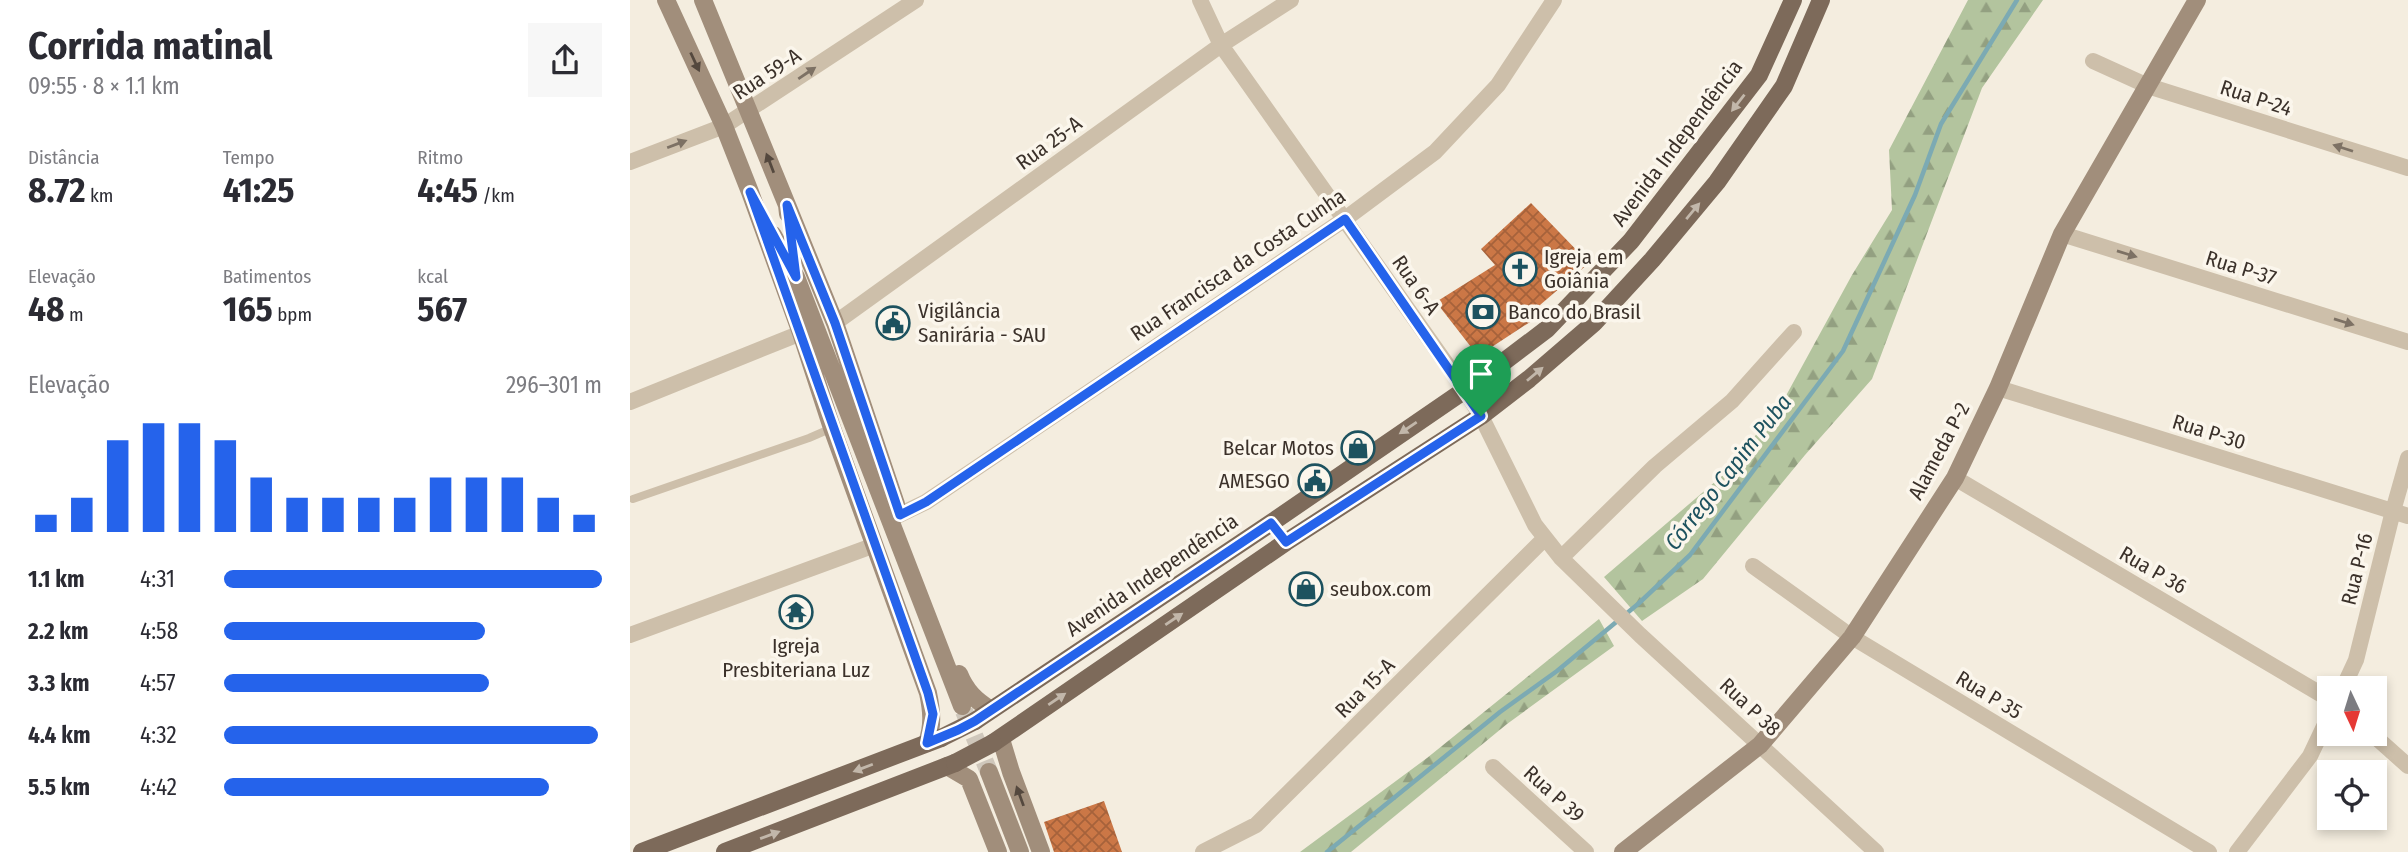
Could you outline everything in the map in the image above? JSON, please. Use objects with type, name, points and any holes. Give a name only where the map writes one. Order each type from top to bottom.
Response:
[{"type":"main road","name":"Avenida Independência","points":[[645,852],[934,741],[975,721],[1465,390],[1547,329],[1632,241],[1759,75],[1793,0]]},
{"type":"main road","points":[[725,852],[951,764],[997,741],[1286,542],[1481,416],[1529,379],[1594,323],[1717,182],[1784,86],[1821,0]]},
{"type":"main road","points":[[1759,75],[1784,86]]},
{"type":"main road","points":[[1271,523],[1286,542]]},
{"type":"street","points":[[666,0],[724,126],[801,333],[832,428],[928,693],[933,714],[934,741]]},
{"type":"street","points":[[702,0],[750,111],[835,323],[900,515],[960,676],[976,701],[991,710]]},
{"type":"street","name":"Rua 59-A","points":[[630,162],[724,126],[916,0]]},
{"type":"street","name":"Rua 6-A","points":[[1200,0],[1221,45],[1465,390],[1481,416],[1535,525],[1561,558],[1597,592]]},
{"type":"street","name":"Rua 25-A","points":[[835,323],[1221,45],[1291,0]]},
{"type":"street","name":"Rua Francisca da Costa Cunha","points":[[900,515],[937,494],[1345,219],[1434,152],[1498,85],[1554,0]]},
{"type":"street","name":"Alameda P-2","points":[[1623,852],[1760,745],[1852,637],[1955,478],[1998,388],[2062,234],[2197,0]]},
{"type":"street","name":"Rua P-24","points":[[2093,61],[2148,86],[2408,168]]},
{"type":"street","points":[[750,192],[796,277],[962,706]]},
{"type":"street","points":[[787,205],[796,277]]},
{"type":"street","name":"Rua P-37","points":[[2062,234],[2408,342]]},
{"type":"street","points":[[1561,558],[1655,466],[1732,401],[1794,332]]},
{"type":"street","points":[[630,402],[801,333]]},
{"type":"street","name":"Rua P-30","points":[[1998,388],[2400,513]]},
{"type":"street","name":"Rua P-16","points":[[2349,676],[2356,660],[2400,513],[2408,458]]},
{"type":"street","name":"Rua P 36","points":[[1955,478],[2317,692]]},
{"type":"street","name":"Rua 15-A","points":[[1203,852],[1256,825],[1545,538]]},
{"type":"street","points":[[630,635],[874,545]]},
{"type":"street","name":"Rua P 35","points":[[1753,566],[1852,637],[2209,852]]},
{"type":"street","name":"Rua P 38","points":[[1597,592],[1640,635],[1876,852]]},
{"type":"street","points":[[997,741],[1041,852]]},
{"type":"street","points":[[2236,852],[2310,756],[2317,741]]},
{"type":"street","points":[[2386,746],[2408,766]]},
{"type":"street","points":[[951,764],[969,779],[998,852]]},
{"type":"street","name":"Rua P 39","points":[[1493,767],[1587,852]]},
{"type":"street","points":[[989,772],[1020,852]]},
{"type":"lane","points":[[633,499],[832,428]]},
{"type":"green space","points":[[1968,0],[2043,0],[1982,88],[1872,379],[1805,455],[1703,579],[1642,621],[1604,577],[1723,475],[1782,403],[1852,275],[1892,210],[1889,150]]},
{"type":"green space","points":[[1599,619],[1614,646],[1507,724],[1351,852],[1300,852],[1427,758]]},
{"type":"building","points":[[1531,203],[1589,263],[1526,317],[1530,322],[1478,356],[1436,302],[1495,265],[1481,249]]},
{"type":"building","points":[[1104,801],[1122,852],[1054,852],[1044,822]]},
{"type":"waterway","name":"Córrego Capim Puba","points":[[1327,852],[1500,712],[1557,671],[1638,604],[1690,555],[1843,351],[1915,195],[1941,124],[2017,0]]},
{"type":"tunnel","points":[[964,711],[989,772]]},
{"type":"place","name":"Igreja em Goiânia","points":[[1520,269]]},
{"type":"place","name":"Banco do Brasil","points":[[1483,312]]},
{"type":"place","name":"Vigilância Sanirária - SAU","points":[[893,323]]},
{"type":"place","name":"Belcar Motos","points":[[1358,448]]},
{"type":"place","name":"AMESGO","points":[[1315,481]]},
{"type":"place","name":"seubox.com","points":[[1306,589]]},
{"type":"place","name":"Igreja Presbiteriana Luz","points":[[796,612]]},
{"type":"route","points":[[750,192],[796,277],[787,205],[835,323],[900,515],[926,502],[1345,219],[1481,416],[1286,542],[1271,523],[975,721],[927,743],[933,714],[928,693],[750,192]]}]
